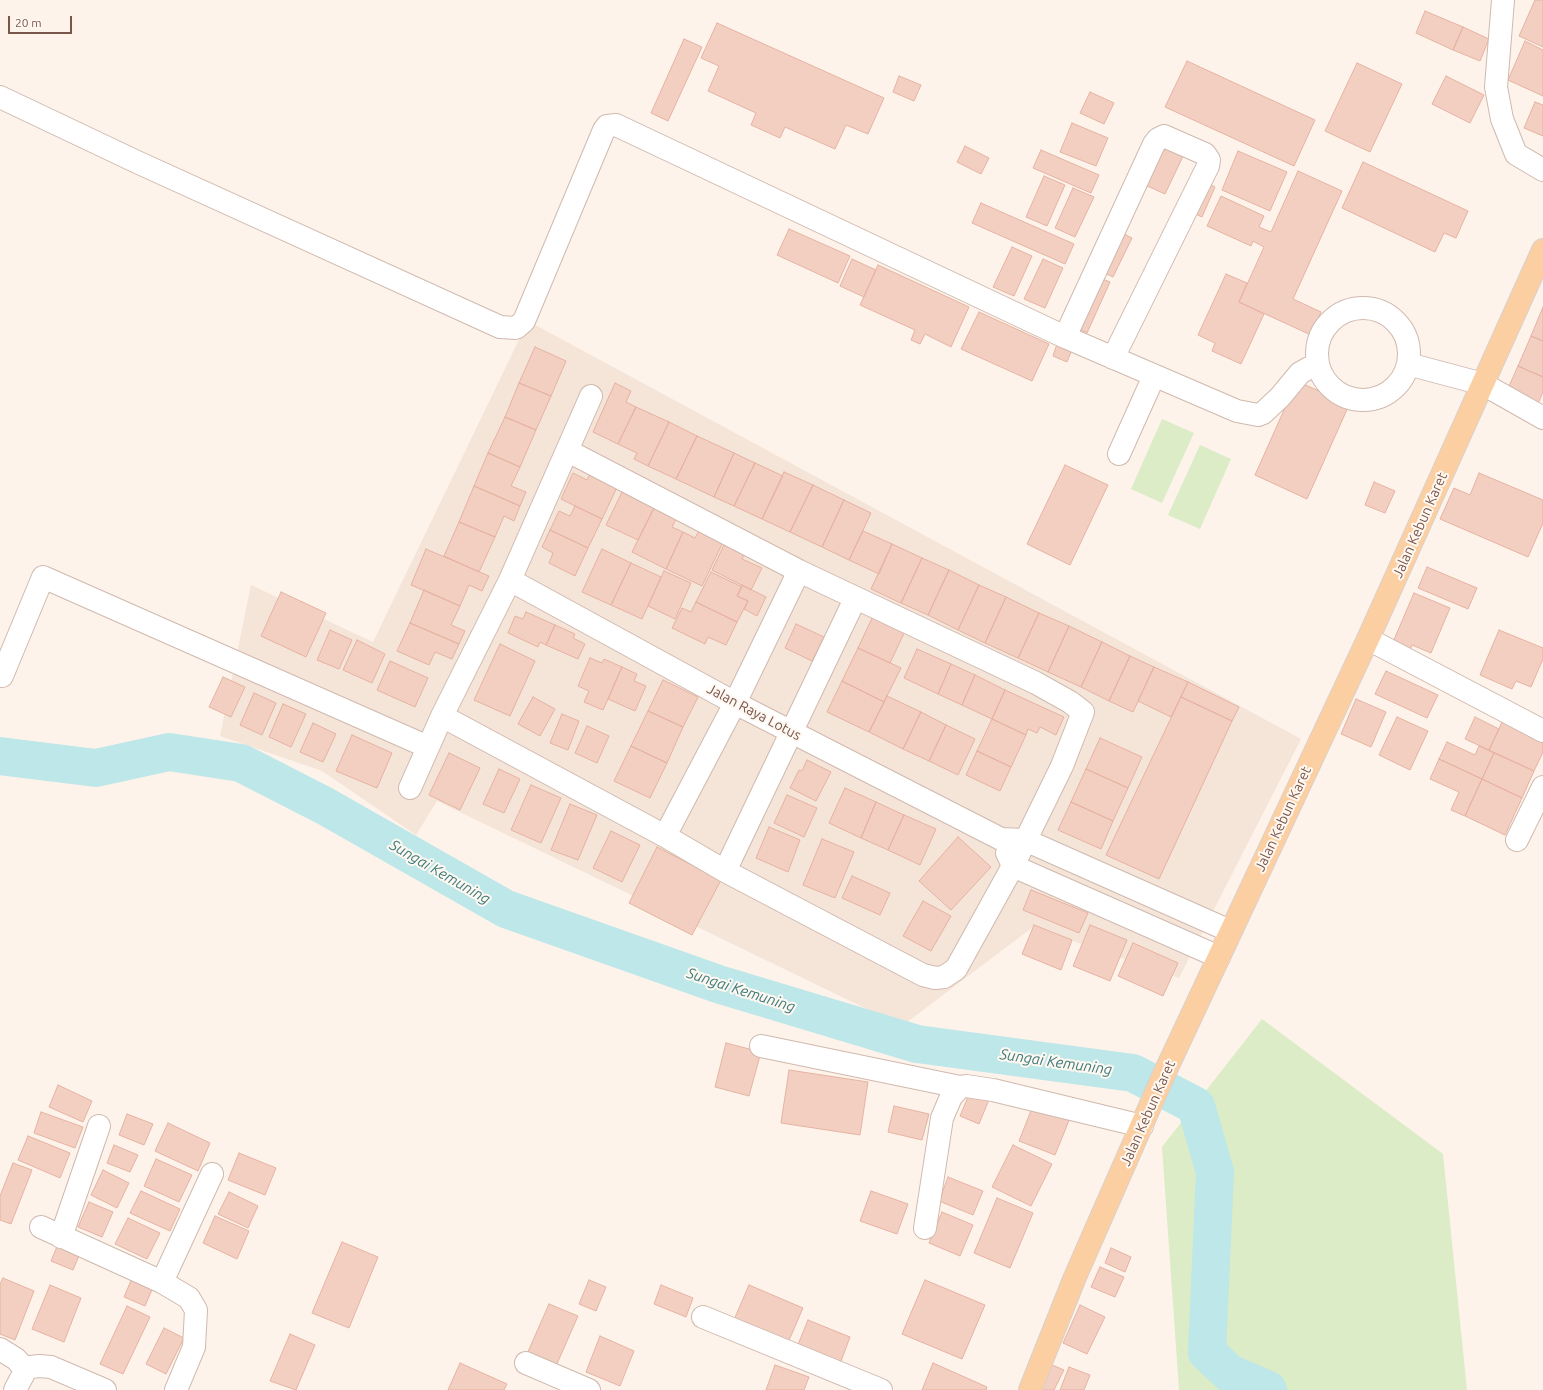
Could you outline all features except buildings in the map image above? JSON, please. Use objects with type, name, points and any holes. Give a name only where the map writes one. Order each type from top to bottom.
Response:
[{"type":"main road","name":"Jalan Kebun Karet","points":[[1030,1390],[1075,1277],[1165,1072],[1368,639],[1543,250]]},
{"type":"street","points":[[1502,0],[1496,87],[1502,119],[1516,154],[1543,170]]},
{"type":"street","points":[[0,97],[136,162],[500,327],[516,328],[524,321],[604,130],[611,125],[620,126],[1066,337],[1237,411],[1258,415],[1270,408],[1304,370],[1318,368]]},
{"type":"street","points":[[1066,337],[1154,144],[1158,139],[1164,136],[1206,154],[1209,160],[1208,166],[1113,358]]},
{"type":"street","points":[[1372,308],[1394,319],[1407,339],[1408,364],[1397,385],[1377,398],[1353,399],[1337,391],[1332,388],[1318,368],[1317,344],[1328,323],[1348,310],[1372,308]]},
{"type":"street","points":[[1408,364],[1483,384],[1543,418]]},
{"type":"street","points":[[1119,454],[1154,376]]},
{"type":"street","points":[[410,788],[442,716],[510,580],[568,451],[590,396]]},
{"type":"street","points":[[442,716],[665,836],[725,871],[923,975],[935,978],[944,977],[956,969],[1013,866],[1062,766],[1083,712],[1070,702],[1036,683],[799,571],[568,451]]},
{"type":"street","points":[[665,836],[735,703],[799,571]]},
{"type":"street","points":[[2,676],[43,577],[428,747]]},
{"type":"street","name":"Jalan Raya Lotus","points":[[510,580],[735,703],[1001,839]]},
{"type":"street","points":[[725,871],[855,598]]},
{"type":"street","points":[[1368,639],[1543,731]]},
{"type":"street","points":[[1517,840],[1543,787]]},
{"type":"street","points":[[1219,957],[1013,866],[1001,839],[1025,840],[1230,932]]},
{"type":"street","points":[[761,1046],[960,1088]]},
{"type":"street","points":[[925,1228],[942,1118],[951,1097],[960,1088],[966,1086],[993,1090],[1146,1117]]},
{"type":"street","points":[[61,1237],[99,1126]]},
{"type":"street","points":[[162,1282],[212,1174]]},
{"type":"street","points":[[41,1227],[162,1282],[189,1298],[196,1310],[194,1347],[176,1390]]},
{"type":"street","points":[[703,1317],[881,1390]]},
{"type":"street","points":[[0,1349],[16,1359],[24,1368],[23,1375],[15,1390]]},
{"type":"street","points":[[526,1363],[589,1390]]},
{"type":"street","points":[[24,1368],[39,1366],[52,1367],[105,1390]]},
{"type":"shaded area","points":[[528,321],[1301,739],[1179,978],[1033,927],[902,1026],[437,801],[416,835],[322,771],[220,736],[251,585],[373,642]]},
{"type":"green space","points":[[1162,419],[1194,433],[1162,503],[1131,489]]},
{"type":"green space","points":[[1200,445],[1231,459],[1200,529],[1168,515]]},
{"type":"green space","points":[[1262,1019],[1443,1154],[1467,1390],[1179,1390],[1162,1147]]},
{"type":"waterway","name":"Sungai Kemuning","points":[[0,756],[96,768],[169,752],[241,763],[325,806],[506,909],[718,984],[917,1044],[1133,1073],[1196,1106],[1215,1172],[1207,1352],[1229,1373],[1268,1390]]}]
